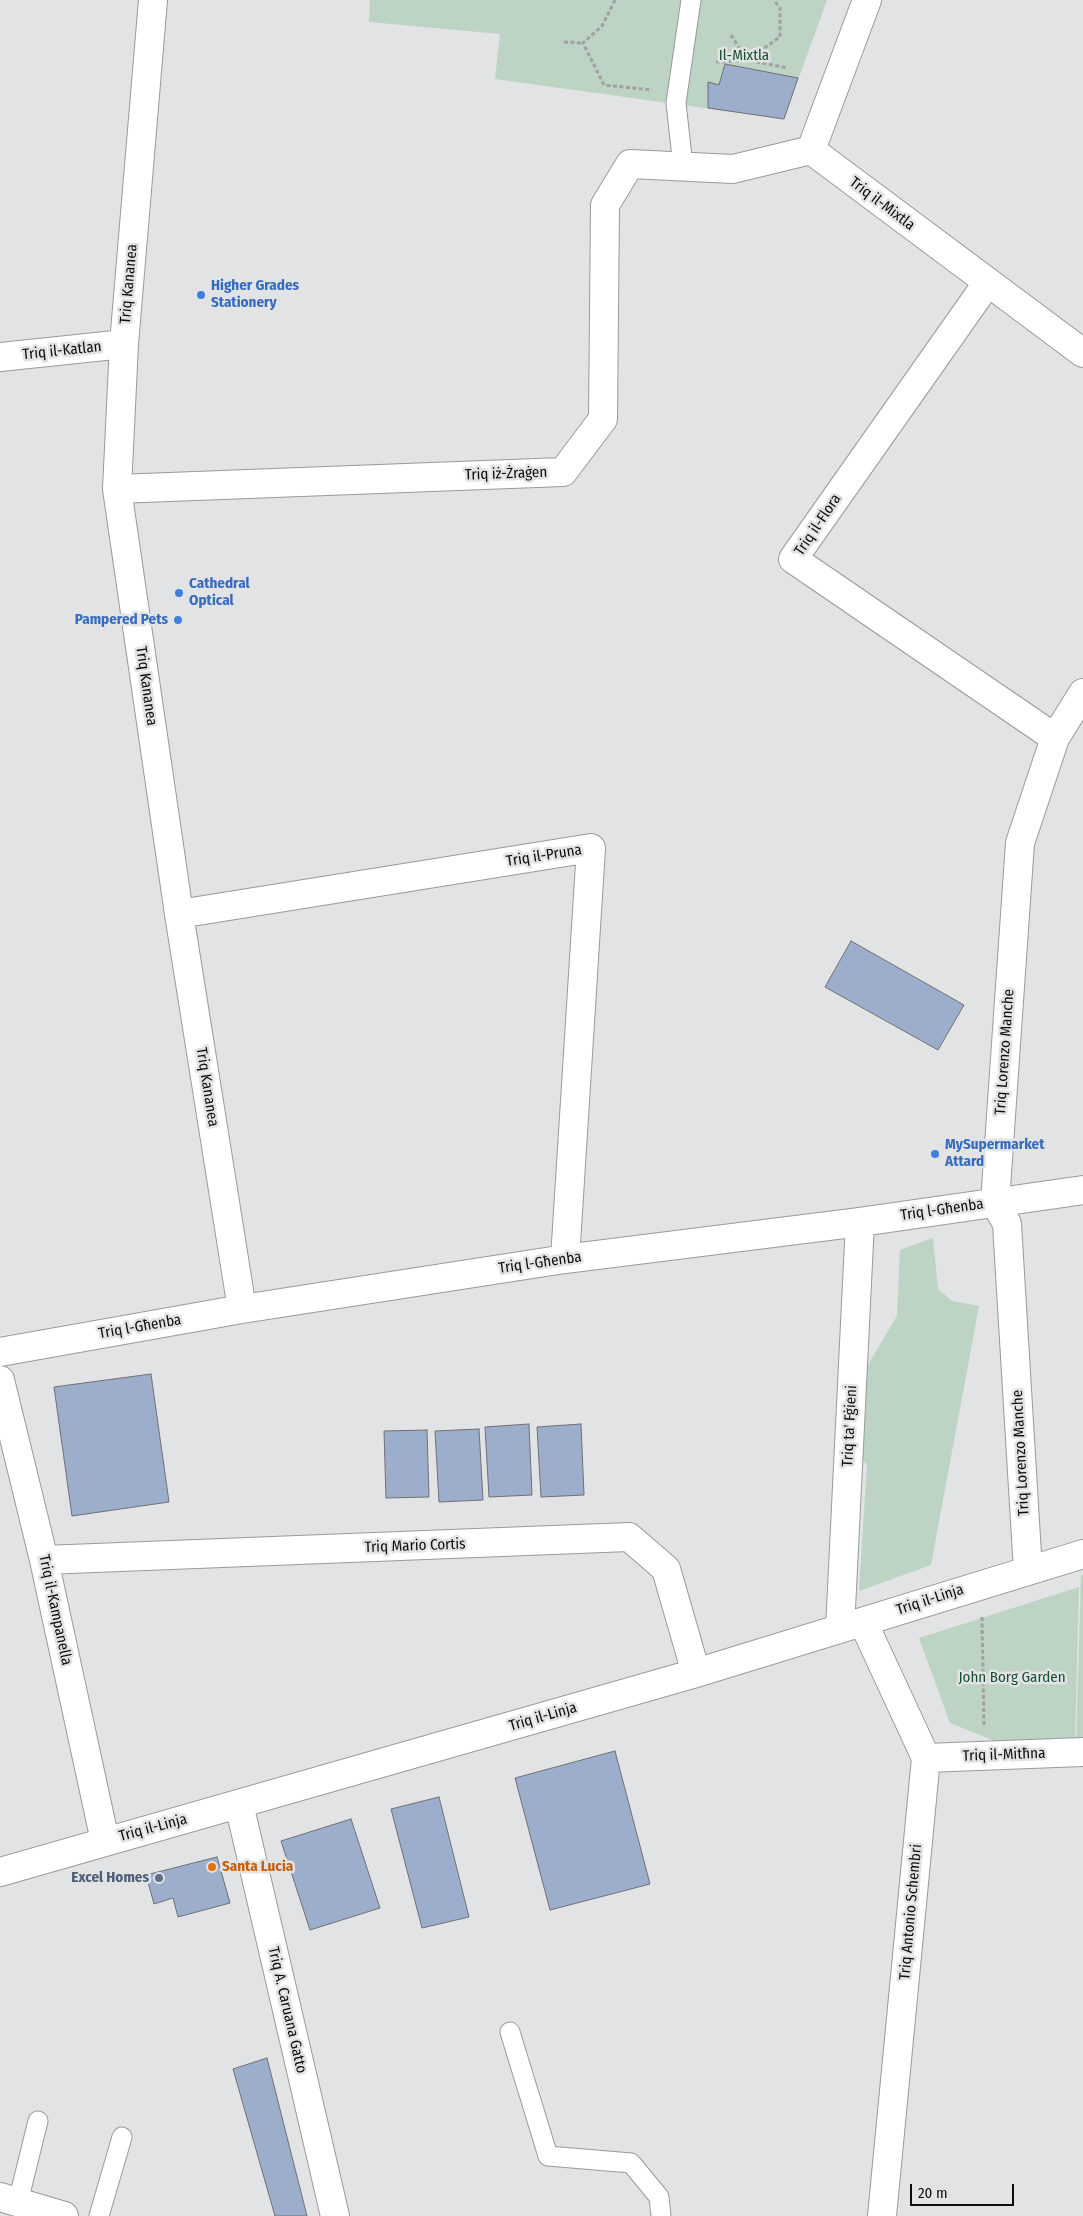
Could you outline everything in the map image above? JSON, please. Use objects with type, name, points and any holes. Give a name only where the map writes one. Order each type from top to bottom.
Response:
[{"type":"street","name":"Triq Kananea","points":[[154,0],[124,344],[117,489],[179,914],[242,1309]]},
{"type":"street","points":[[811,150],[867,0]]},
{"type":"street","name":"Triq iż-Żraġen","points":[[117,489],[563,472],[602,419],[605,205],[630,164],[733,169],[811,150]]},
{"type":"street","name":"Triq il-Mixtla","points":[[811,150],[1083,353]]},
{"type":"street","name":"Triq il-Flora","points":[[988,282],[793,559],[1055,738]]},
{"type":"street","name":"Triq il-Katlan","points":[[0,357],[124,344]]},
{"type":"street","name":"Triq Lorenzo Manche","points":[[1028,1571],[1007,1224],[995,1202],[1020,843],[1055,738],[1083,693]]},
{"type":"street","name":"Triq il-Pruna","points":[[179,914],[592,848],[565,1259]]},
{"type":"street","name":"Triq l-Għenba","points":[[0,1352],[242,1309],[565,1259],[860,1222],[1083,1190]]},
{"type":"street","name":"Triq ta' Fġieni","points":[[852,1625],[860,1222]]},
{"type":"street","name":"Triq il-Kampanella","points":[[0,1380],[44,1560],[105,1841]]},
{"type":"street","name":"Triq Mario Cortis","points":[[44,1560],[629,1537],[666,1569],[696,1673]]},
{"type":"street","name":"Triq il-Linja","points":[[0,1872],[696,1673],[1083,1554]]},
{"type":"street","points":[[852,1625],[926,1758]]},
{"type":"street","name":"Triq il-Mitħna","points":[[926,1758],[1083,1752]]},
{"type":"street","name":"Triq Antonio Schembri","points":[[882,2216],[926,1758]]},
{"type":"street","name":"Triq A. Caruana Gatto","points":[[239,1804],[334,2216]]},
{"type":"street","points":[[9,2199],[64,2216]]},
{"type":"lane","points":[[683,166],[676,103],[691,0]]},
{"type":"lane","points":[[510,2032],[548,2156],[631,2164],[659,2197],[661,2216]]},
{"type":"lane","points":[[9,2199],[38,2121]]},
{"type":"lane","points":[[100,2216],[122,2137]]},
{"type":"path","points":[[564,42],[583,43],[602,26],[615,0]]},
{"type":"path","points":[[747,60],[780,36],[780,8],[774,0]]},
{"type":"path","points":[[731,35],[747,60]]},
{"type":"path","points":[[583,43],[604,84],[660,91]]},
{"type":"path","points":[[716,62],[747,60],[788,68]]},
{"type":"path","points":[[981,1584],[985,1755]]},
{"type":"green space","name":"Il-Mixtla","points":[[370,0],[827,0],[784,119],[495,79],[500,34],[369,22]]},
{"type":"green space","points":[[933,1238],[938,1289],[952,1301],[979,1306],[931,1565],[859,1591],[867,1464],[846,1451],[856,1385],[897,1316],[900,1250]]},
{"type":"green space","points":[[1081,1575],[1083,1575],[1083,1745],[1076,1745]]},
{"type":"green space","name":"John Borg Garden","points":[[1079,1587],[1075,1741],[1000,1743],[950,1723],[919,1638]]},
{"type":"building","points":[[725,64],[798,78],[784,119],[708,108],[708,82],[719,85]]},
{"type":"building","points":[[851,941],[964,1005],[938,1050],[825,987]]},
{"type":"building","points":[[151,1374],[169,1502],[72,1516],[54,1387]]},
{"type":"building","points":[[529,1424],[532,1495],[489,1497],[485,1427]]},
{"type":"building","points":[[581,1424],[584,1495],[541,1497],[537,1427]]},
{"type":"building","points":[[479,1429],[483,1500],[439,1502],[435,1431]]},
{"type":"building","points":[[427,1430],[429,1497],[386,1498],[384,1431]]},
{"type":"building","points":[[615,1751],[650,1884],[550,1910],[515,1778]]},
{"type":"building","points":[[439,1797],[469,1917],[422,1928],[391,1809]]},
{"type":"building","points":[[351,1819],[380,1908],[310,1930],[281,1841]]},
{"type":"building","points":[[217,1857],[230,1903],[178,1917],[173,1898],[154,1904],[146,1875]]},
{"type":"building","points":[[267,2058],[307,2216],[275,2216],[233,2069]]},
{"type":"place","name":"Higher Grades Stationery","points":[[201,295]]},
{"type":"place","name":"Cathedral Optical","points":[[179,593]]},
{"type":"place","name":"Pampered Pets","points":[[178,620]]},
{"type":"place","name":"MySupermarket Attard","points":[[935,1154]]},
{"type":"place","name":"Santa Lucia","points":[[212,1867]]},
{"type":"place","name":"Excel Homes","points":[[159,1878]]}]
